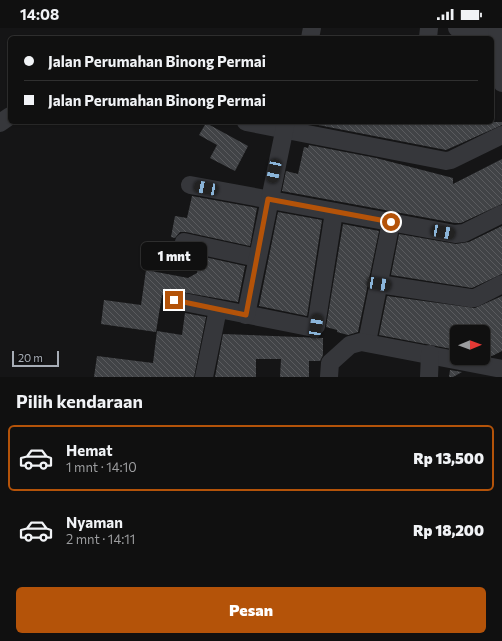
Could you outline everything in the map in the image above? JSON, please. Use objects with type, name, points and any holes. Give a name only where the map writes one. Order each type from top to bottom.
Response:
[{"type":"street","points":[[457,28],[497,31],[496,65],[502,83]]},
{"type":"street","points":[[265,124],[284,126],[446,161],[502,135]]},
{"type":"street","points":[[246,315],[268,199],[284,126]]},
{"type":"street","points":[[190,185],[460,234],[501,217]]},
{"type":"street","points":[[174,300],[311,328],[316,326],[334,212]]},
{"type":"street","points":[[367,342],[391,222]]},
{"type":"street","points":[[184,242],[257,258]]},
{"type":"street","points":[[379,284],[470,298],[475,298],[502,284]]},
{"type":"street","points":[[204,377],[218,309]]},
{"type":"street","points":[[329,377],[330,363],[350,345],[367,342],[450,358]]},
{"type":"street","points":[[429,377],[430,354]]},
{"type":"street","points":[[490,361],[502,354]]},
{"type":"street","points":[[483,365],[502,369]]},
{"type":"building","points":[[494,122],[502,122],[502,125],[446,150],[313,124],[494,124]]},
{"type":"building","points":[[205,124],[208,124],[248,146],[235,171],[210,158],[217,145],[199,135]]},
{"type":"building","points":[[309,145],[376,158],[453,178],[453,184],[502,159],[502,204],[461,223],[455,223],[282,191],[286,171],[298,174],[304,147],[308,148]]},
{"type":"building","points":[[192,196],[257,208],[250,246],[186,232],[180,232],[175,238],[171,237],[175,216],[187,218]]},
{"type":"building","points":[[278,212],[322,220],[307,316],[259,306]]},
{"type":"building","points":[[343,224],[379,231],[358,332],[348,335],[326,327]]},
{"type":"building","points":[[502,226],[502,274],[472,288],[391,275],[399,234],[456,244],[469,242]]},
{"type":"building","points":[[200,256],[245,266],[238,302],[171,290],[165,296],[162,295],[156,332],[101,324],[104,300],[141,305],[146,270],[188,278],[197,273]]},
{"type":"building","points":[[387,296],[475,308],[502,296],[502,351],[492,356],[490,356],[490,325],[450,325],[450,349],[379,335]]},
{"type":"building","points":[[185,313],[206,317],[194,377],[94,377],[97,356],[153,363],[157,331],[182,335]]},
{"type":"building","points":[[223,334],[323,338],[323,355],[320,361],[309,361],[309,377],[280,377],[281,359],[256,359],[256,377],[215,377]]},
{"type":"building","points":[[450,370],[462,372],[453,377],[449,377]]},
{"type":"route","points":[[174,300],[246,315],[268,199],[391,222]]}]
